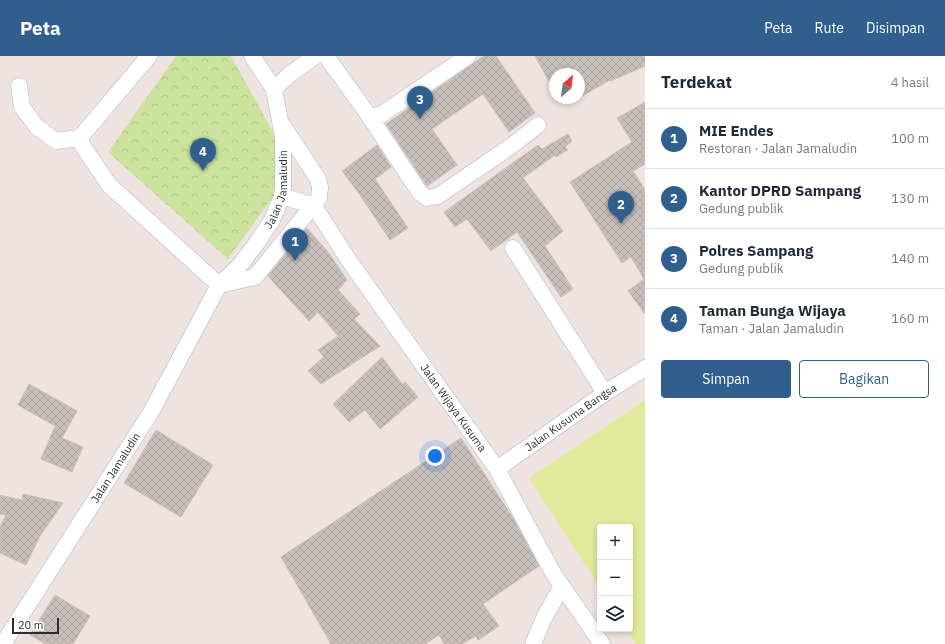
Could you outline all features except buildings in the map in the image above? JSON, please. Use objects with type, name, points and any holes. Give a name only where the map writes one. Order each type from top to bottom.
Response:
[{"type":"street","points":[[19,86],[22,107],[37,126],[56,141],[80,138],[149,56]]},
{"type":"street","points":[[252,56],[274,89],[289,75],[315,56]]},
{"type":"street","points":[[326,56],[370,117],[420,193],[427,198],[438,196],[514,144],[538,125]]},
{"type":"street","points":[[370,117],[382,114],[468,56]]},
{"type":"street","name":"Jalan Jamaludin","points":[[3,644],[151,412],[219,286],[240,265],[272,220],[282,196],[283,187],[283,137],[274,89]]},
{"type":"street","name":"Jalan Jamaludin","points":[[219,286],[255,278],[319,198],[320,187],[318,179],[281,123]]},
{"type":"street","points":[[80,138],[80,142],[109,185],[219,286]]},
{"type":"street","points":[[282,196],[314,206]]},
{"type":"street","name":"Jalan Wijaya Kusuma","points":[[314,206],[350,262],[497,469],[553,573],[602,644]]},
{"type":"street","points":[[513,248],[605,393]]},
{"type":"street","name":"Jalan Kusuma Bangsa","points":[[497,469],[605,393],[645,368]]},
{"type":"street","points":[[533,644],[544,618],[562,586]]},
{"type":"green space","points":[[176,56],[231,56],[278,141],[278,190],[228,259],[108,152]]},
{"type":"green space","points":[[645,400],[645,644],[636,644],[628,632],[633,632],[633,524],[597,524],[597,583],[529,478]]},
{"type":"place","name":"Polres Sampang","points":[[420,119]]},
{"type":"place","name":"Taman Bunga Wijaya","points":[[203,171]]},
{"type":"place","name":"Kantor DPRD Sampang","points":[[621,224]]},
{"type":"place","name":"MIE Endes","points":[[295,261]]}]
